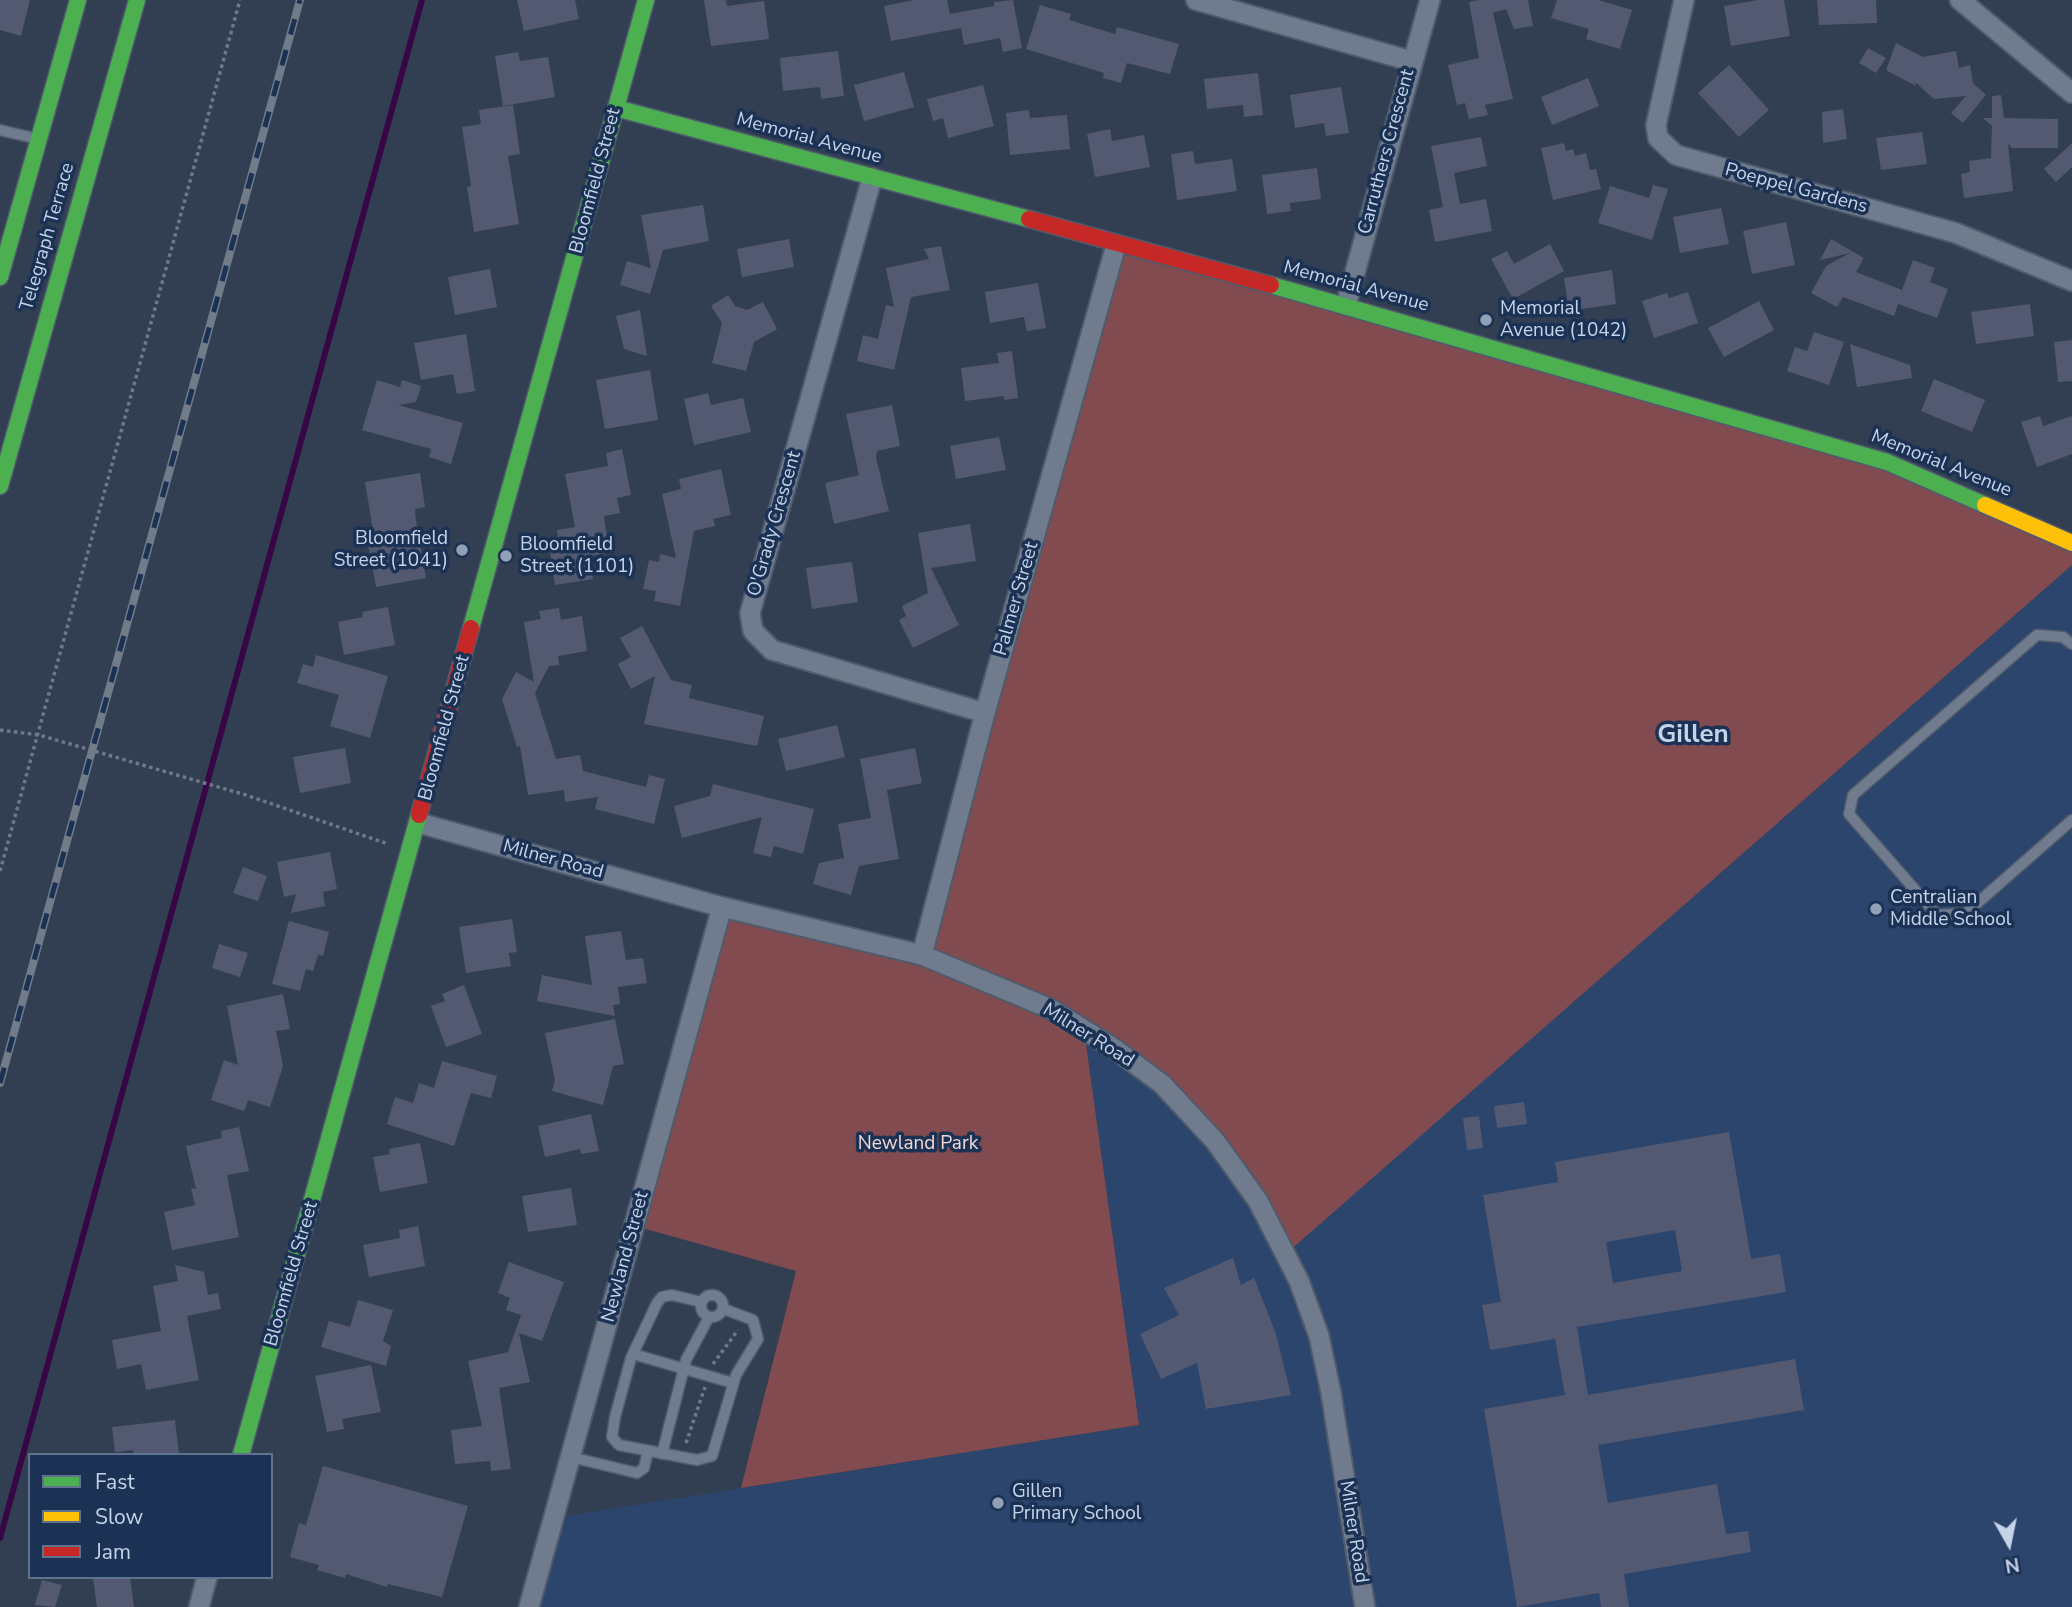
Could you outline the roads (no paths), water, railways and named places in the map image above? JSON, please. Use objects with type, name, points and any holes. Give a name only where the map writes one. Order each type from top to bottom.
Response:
[{"type":"main road","name":"Telegraph Terrace","points":[[0,277],[5,238],[29,172],[78,0]]},
{"type":"main road","name":"Telegraph Terrace","points":[[0,486],[78,186],[137,0]]},
{"type":"main road","name":"Bloomfield Street","points":[[242,1453],[646,0]]},
{"type":"main road","name":"Memorial Avenue","points":[[616,108],[1346,305],[1887,461],[2072,543]]},
{"type":"main road","points":[[29,172],[51,178]]},
{"type":"street","points":[[1196,0],[1411,61]]},
{"type":"street","name":"Carruthers Crescent","points":[[1346,305],[1411,61],[1430,0]]},
{"type":"street","name":"Poeppel Gardens","points":[[1684,0],[1656,125],[1658,138],[1676,155],[1956,233],[2072,281]]},
{"type":"street","points":[[1960,0],[2072,93]]},
{"type":"street","name":"O'Grady Crescent","points":[[872,178],[751,612],[753,631],[772,650],[985,713]]},
{"type":"street","name":"Palmer Street","points":[[922,955],[985,713],[1116,244]]},
{"type":"street","name":"Milner Road","points":[[419,823],[722,907],[922,955],[1051,1009],[1115,1049],[1162,1084],[1215,1141],[1258,1200],[1287,1253],[1320,1336],[1365,1607]]},
{"type":"street","name":"Newland Street","points":[[529,1607],[722,907]]},
{"type":"street","points":[[199,1607],[206,1579]]},
{"type":"lane","points":[[0,130],[38,139]]},
{"type":"lane","points":[[2072,644],[2063,637],[2036,635],[1853,795],[1849,814],[1937,915],[1966,913],[2072,820]]},
{"type":"lane","points":[[701,1302],[672,1295],[662,1297],[633,1354],[612,1437],[619,1446],[701,1461],[712,1456],[733,1383],[739,1368],[757,1344],[759,1334],[753,1320],[724,1309]]},
{"type":"lane","points":[[701,1302],[707,1296],[716,1295],[722,1300],[724,1309]]},
{"type":"lane","points":[[701,1302],[703,1313],[709,1317],[716,1317],[724,1309]]},
{"type":"lane","points":[[662,1454],[684,1369],[709,1317]]},
{"type":"lane","points":[[633,1354],[733,1383]]},
{"type":"lane","points":[[571,1457],[637,1473],[644,1468],[648,1451]]},
{"type":"waterway","points":[[0,1538],[422,0]]},
{"type":"railway","points":[[0,1083],[300,0]]},
{"type":"place","name":"Memorial Avenue (1042)","points":[[1486,320]]},
{"type":"place","name":"Bloomfield Street (1041)","points":[[462,550]]},
{"type":"place","name":"Bloomfield Street (1101)","points":[[506,556]]},
{"type":"place","name":"Centralian Middle School","points":[[1876,909]]},
{"type":"place","name":"Gillen Primary School","points":[[998,1503]]},
{"type":"district","name":"Gillen","points":[[1693,736]]},
{"type":"park label","name":"Newland Park","points":[[918,1144]]}]
